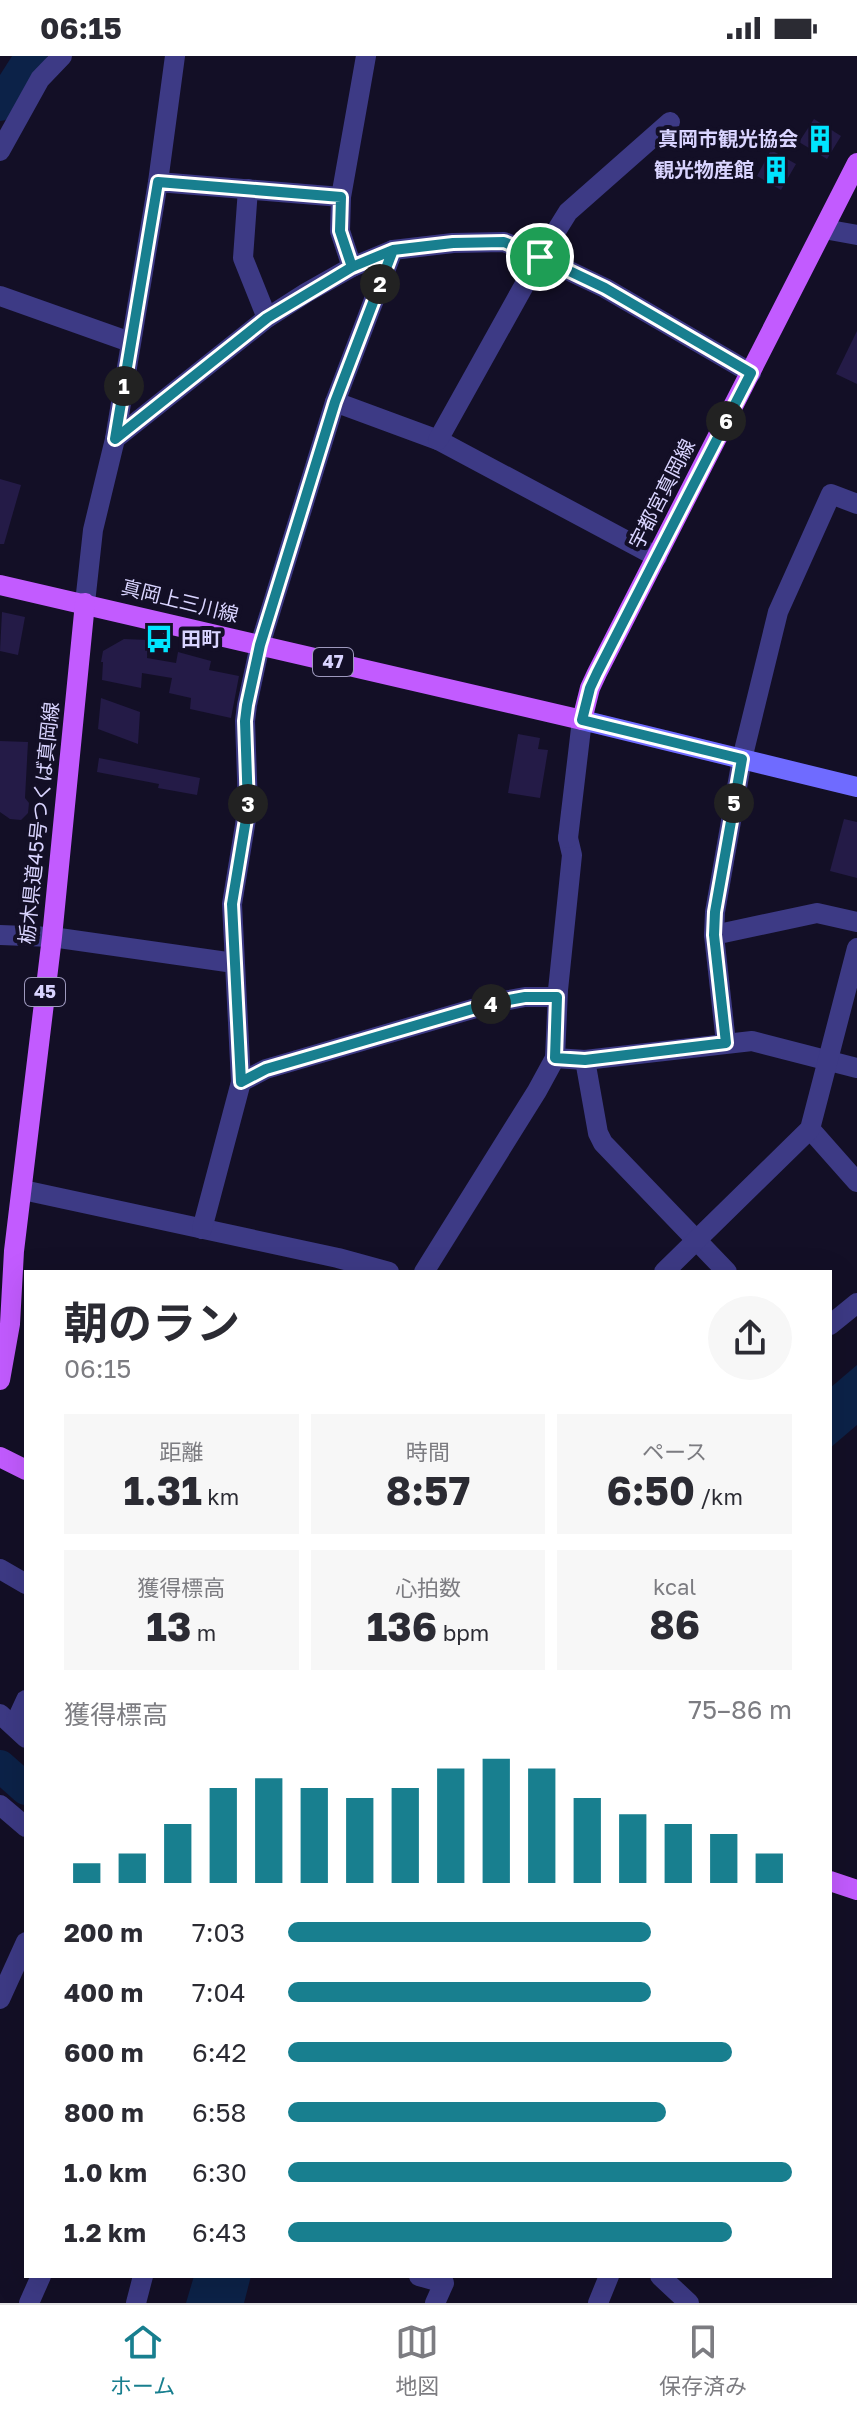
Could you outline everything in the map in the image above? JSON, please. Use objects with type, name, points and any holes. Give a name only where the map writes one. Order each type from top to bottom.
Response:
[{"type":"main road","name":"宇都宮真岡線","points":[[582,720],[597,673],[857,163]]},
{"type":"main road","name":"真岡上三川線","points":[[0,585],[582,720]]},
{"type":"main road","name":"栃木県道45号つくば真岡線","points":[[0,1380],[10,1324],[14,1251],[52,937],[85,603]]},
{"type":"main road","points":[[582,720],[857,787]]},
{"type":"main road","points":[[0,1457],[24,1469]]},
{"type":"main road","points":[[832,1882],[857,1890]]},
{"type":"street","points":[[0,151],[40,79],[62,56]]},
{"type":"street","points":[[85,603],[93,530],[115,439],[158,182],[175,56]]},
{"type":"street","points":[[352,267],[340,231],[341,197],[366,56]]},
{"type":"street","points":[[438,440],[568,212],[670,122]]},
{"type":"street","points":[[158,182],[341,197]]},
{"type":"street","points":[[248,189],[243,258],[267,318]]},
{"type":"street","points":[[824,229],[857,235]]},
{"type":"street","points":[[115,439],[267,318],[352,267],[393,250],[453,243],[504,242],[540,257],[605,288],[751,373]]},
{"type":"street","points":[[202,1229],[241,1082],[232,904],[248,807],[245,721],[260,645],[335,402],[393,250]]},
{"type":"street","points":[[0,296],[130,342]]},
{"type":"street","points":[[335,402],[438,440],[657,557]]},
{"type":"street","points":[[726,1043],[714,935],[715,912],[742,759],[778,612],[831,494],[857,504]]},
{"type":"street","points":[[425,1270],[555,1058],[557,997],[572,855],[568,838],[582,720]]},
{"type":"street","points":[[714,935],[817,913],[857,922]]},
{"type":"street","points":[[0,935],[52,937],[234,963]]},
{"type":"street","points":[[666,1270],[810,1129],[857,948]]},
{"type":"street","points":[[241,1082],[266,1069],[493,1003],[525,997],[557,997]]},
{"type":"street","points":[[555,1058],[585,1060],[752,1041],[857,1068]]},
{"type":"street","points":[[585,1060],[598,1133],[603,1143],[725,1270]]},
{"type":"street","points":[[810,1129],[857,1182]]},
{"type":"street","points":[[23,1190],[382,1270]]},
{"type":"street","points":[[832,1323],[857,1303]]},
{"type":"street","points":[[0,1569],[24,1583]]},
{"type":"street","points":[[13,1726],[24,1704]]},
{"type":"street","points":[[0,1805],[24,1825]]},
{"type":"street","points":[[0,1999],[24,1946]]},
{"type":"street","points":[[29,2303],[40,2278]]},
{"type":"street","points":[[136,2303],[142,2278]]},
{"type":"street","points":[[598,2303],[608,2278]]},
{"type":"street","points":[[662,2278],[689,2303]]},
{"type":"street","points":[[435,2303],[446,2279]]},
{"type":"water","points":[[857,1365],[857,1425],[832,1446],[832,1386]]},
{"type":"water","points":[[193,2278],[250,2278],[244,2303],[186,2303]]},
{"type":"building","name":"真岡市観光協会","points":[[814,119],[841,136],[827,159],[799,142]]},
{"type":"building","name":"観光物産館","points":[[771,150],[796,164],[781,190],[757,176]]},
{"type":"building","points":[[857,331],[857,384],[836,374]]},
{"type":"building","points":[[0,479],[21,485],[4,544],[0,544]]},
{"type":"building","points":[[2,612],[25,617],[18,655],[0,651]]},
{"type":"building","points":[[124,639],[148,640],[147,658],[176,663],[178,652],[211,661],[209,670],[239,676],[231,718],[190,709],[191,698],[169,693],[172,678],[142,673],[141,688],[102,680],[103,651]]},
{"type":"building","points":[[101,698],[140,712],[138,744],[98,729]]},
{"type":"building","points":[[518,734],[540,738],[538,749],[548,750],[540,798],[508,793]]},
{"type":"building","points":[[0,741],[28,742],[25,798],[29,803],[28,813],[21,820],[10,819],[0,812]]},
{"type":"building","points":[[99,758],[200,778],[197,795],[97,772]]},
{"type":"building","points":[[844,819],[857,822],[857,878],[830,871]]},
{"type":"waterway","points":[[0,105],[31,56]]},
{"type":"waterway","points":[[0,1766],[24,1787]]},
{"type":"place","name":"真岡市観光協会","points":[[820,139]]},
{"type":"place","name":"観光物産館","points":[[776,170]]},
{"type":"place","name":"田町","points":[[159,639]]},
{"type":"route","points":[[540,257],[504,242],[453,243],[393,250],[352,267],[267,318],[115,439],[158,182],[341,197],[340,231],[352,267],[393,250],[335,402],[260,645],[247,705],[248,807],[232,904],[241,1082],[266,1069],[493,1003],[525,997],[557,997],[555,1058],[585,1060],[726,1043],[714,935],[715,912],[742,759],[582,720],[597,673],[751,373],[605,288],[540,257]]}]
